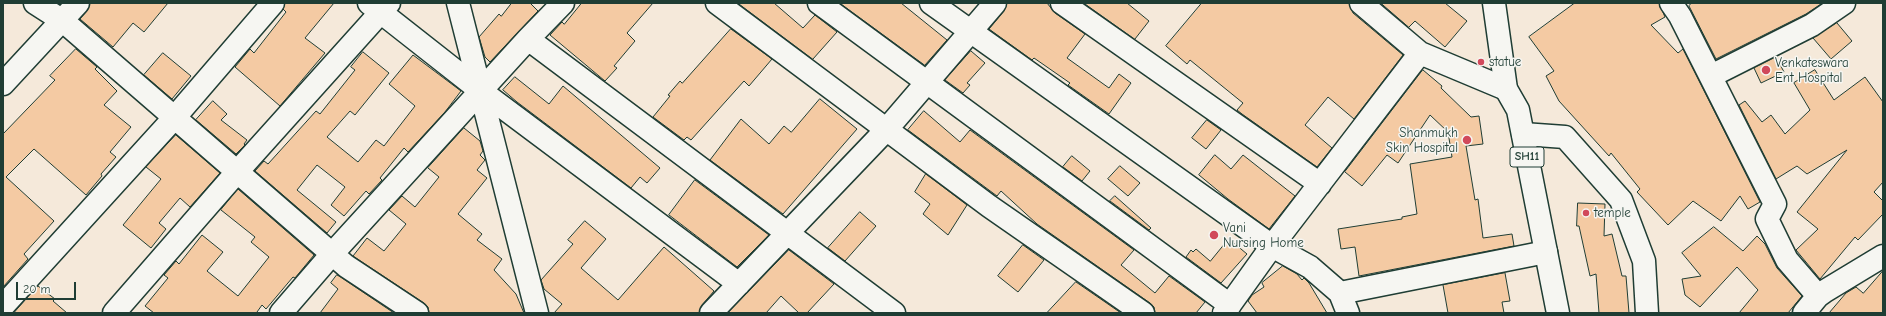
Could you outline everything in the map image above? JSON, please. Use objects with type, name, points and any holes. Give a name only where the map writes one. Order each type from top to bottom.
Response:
[{"type":"street","points":[[36,3],[63,21],[346,266],[417,313]]},
{"type":"street","points":[[3,84],[63,21],[78,3]]},
{"type":"street","points":[[3,306],[175,117],[273,3]]},
{"type":"street","points":[[458,3],[536,313]]},
{"type":"street","points":[[281,313],[332,254],[528,39],[563,3]]},
{"type":"street","points":[[717,3],[989,206],[1143,313]]},
{"type":"street","points":[[819,3],[928,82],[1227,309],[1272,246],[1420,53]]},
{"type":"street","points":[[931,3],[1272,246],[1310,268],[1340,293],[1348,313]]},
{"type":"street","points":[[711,313],[886,130],[995,3]]},
{"type":"street","points":[[1062,3],[1320,184]]},
{"type":"street","points":[[1361,3],[1420,53],[1506,88]]},
{"type":"street","name":"SH11","points":[[1494,3],[1506,88],[1518,110],[1558,313]]},
{"type":"street","points":[[1671,3],[1680,16],[1775,204],[1767,219],[1787,260],[1818,296]]},
{"type":"street","points":[[1711,76],[1812,25],[1844,3]]},
{"type":"street","points":[[114,313],[238,172],[380,6],[481,91],[739,284]]},
{"type":"street","points":[[528,39],[894,313]]},
{"type":"street","points":[[1523,134],[1564,137],[1621,200],[1644,261],[1647,313]]},
{"type":"street","points":[[1340,293],[1546,252]]},
{"type":"street","points":[[1804,313],[1818,296],[1883,256]]},
{"type":"building","points":[[90,3],[168,3],[144,32],[133,23],[113,47],[80,19],[87,11]]},
{"type":"building","points":[[285,3],[334,3],[305,38],[325,53],[280,106],[235,67],[250,49],[254,53],[286,12],[283,9]]},
{"type":"building","points":[[512,3],[530,3],[538,11],[490,62],[485,57],[479,37],[499,14],[501,16]]},
{"type":"building","points":[[582,3],[653,3],[627,33],[635,41],[614,66],[617,68],[605,81],[550,35],[562,22],[564,24]]},
{"type":"building","points":[[738,3],[774,3],[803,28],[815,15],[837,32],[813,59]]},
{"type":"building","points":[[840,3],[901,3],[947,40],[925,65]]},
{"type":"building","points":[[1007,3],[1047,3],[1055,13],[1085,34],[1067,58],[1109,88],[1119,74],[1131,83],[1109,114],[1068,85],[1070,83],[1034,58],[1032,60],[989,29],[1004,11]]},
{"type":"building","points":[[1084,3],[1127,3],[1149,21],[1135,39]]},
{"type":"building","points":[[1202,3],[1349,3],[1353,13],[1403,55],[1354,119],[1328,97],[1305,125],[1332,148],[1317,167],[1237,110],[1243,103],[1190,60],[1187,64],[1166,46]]},
{"type":"building","points":[[1381,3],[1445,3],[1467,21],[1445,47],[1415,21],[1409,27]]},
{"type":"building","points":[[1575,3],[1659,3],[1665,17],[1651,25],[1678,53],[1683,49],[1760,202],[1748,209],[1740,196],[1721,221],[1693,201],[1668,225],[1637,192],[1640,189],[1611,153],[1609,156],[1559,101],[1546,76],[1554,71],[1529,37]]},
{"type":"building","points":[[1692,3],[1821,4],[1806,14],[1716,59],[1689,6]]},
{"type":"building","points":[[1837,23],[1852,41],[1831,59],[1813,38]]},
{"type":"building","points":[[731,29],[772,59],[749,86],[744,81],[691,140],[687,137],[684,140],[653,117],[670,96],[668,95],[680,81],[682,83]]},
{"type":"building","points":[[76,49],[97,67],[95,69],[117,91],[104,105],[131,127],[110,152],[116,157],[101,174],[102,176],[86,195],[34,149],[6,177],[54,221],[24,254],[28,259],[3,287],[3,134],[55,80],[50,76]]},
{"type":"building","points":[[971,51],[985,63],[967,83],[970,85],[963,93],[945,80]]},
{"type":"building","points":[[363,52],[389,73],[355,115],[350,111],[327,137],[358,162],[376,140],[384,146],[415,106],[389,84],[413,55],[461,91],[445,112],[408,152],[404,148],[380,178],[382,180],[369,194],[366,191],[344,216],[331,205],[345,187],[317,165],[297,190],[336,222],[327,233],[255,171],[264,161],[268,164],[316,111],[320,114],[355,70],[351,67]]},
{"type":"building","points":[[163,53],[191,76],[172,99],[144,75]]},
{"type":"building","points":[[1776,57],[1784,72],[1761,83],[1754,68]]},
{"type":"building","points":[[1423,70],[1442,86],[1441,88],[1471,117],[1479,116],[1483,144],[1466,146],[1475,200],[1478,199],[1483,238],[1512,234],[1514,246],[1359,276],[1355,247],[1341,249],[1338,229],[1402,219],[1402,217],[1417,214],[1410,164],[1452,157],[1448,132],[1430,115],[1398,163],[1387,155],[1362,186],[1345,172]]},
{"type":"building","points":[[1815,70],[1834,100],[1865,77],[1883,102],[1883,182],[1874,192],[1883,201],[1883,214],[1858,240],[1855,237],[1820,279],[1796,250],[1818,229],[1797,212],[1847,150],[1807,174],[1797,166],[1776,179],[1739,105],[1745,101],[1762,122],[1771,115],[1785,134],[1810,110],[1794,83]]},
{"type":"building","points":[[515,77],[549,104],[563,86],[660,168],[647,183],[640,177],[631,188],[503,90]]},
{"type":"building","points":[[820,99],[857,129],[783,214],[710,160],[741,119],[769,144],[784,126],[791,132]]},
{"type":"building","points":[[213,101],[227,114],[221,120],[247,140],[244,144],[245,145],[236,154],[196,120]]},
{"type":"building","points":[[924,111],[960,142],[970,130],[1134,250],[1121,265],[1155,293],[1169,276],[1205,302],[1196,313],[1155,313],[1154,307],[1150,303],[1037,224],[1001,191],[997,196],[908,130]]},
{"type":"building","points":[[1207,120],[1221,130],[1206,149],[1192,138]]},
{"type":"building","points":[[464,128],[480,141],[483,151],[480,155],[485,160],[477,170],[487,178],[458,214],[482,234],[477,240],[502,259],[494,270],[516,294],[524,313],[429,313],[428,307],[424,303],[353,256],[367,238],[384,251],[406,224],[389,210],[402,196],[415,207],[439,177],[428,168]]},
{"type":"building","points":[[176,135],[220,173],[190,207],[180,198],[159,223],[166,229],[151,248],[123,225],[161,179],[146,167]]},
{"type":"building","points":[[1215,155],[1231,169],[1243,155],[1295,196],[1269,229],[1228,199],[1199,175]]},
{"type":"building","points":[[1072,156],[1090,171],[1082,181],[1063,167]]},
{"type":"building","points":[[1120,166],[1140,183],[1128,196],[1108,179]]},
{"type":"building","points":[[926,174],[967,205],[948,235],[923,214],[930,204],[915,192]]},
{"type":"building","points":[[695,180],[769,235],[737,267],[669,215]]},
{"type":"building","points":[[238,189],[314,255],[266,309],[262,305],[257,312],[258,313],[154,313],[145,306],[168,278],[164,275],[176,261],[179,264],[202,235],[223,252],[207,271],[238,296],[269,257],[251,242],[255,237],[221,210]]},
{"type":"building","points":[[1115,196],[1151,228],[1149,230],[1110,201]]},
{"type":"building","points":[[1578,203],[1605,204],[1604,236],[1612,234],[1622,276],[1626,276],[1629,313],[1599,313],[1596,274],[1590,276],[1579,226],[1577,226]]},
{"type":"building","points":[[860,212],[876,226],[845,261],[828,248]]},
{"type":"building","points":[[585,221],[606,239],[581,268],[618,300],[664,247],[714,291],[702,305],[699,313],[554,313],[562,304],[544,289],[541,280],[573,244],[568,240]]},
{"type":"building","points":[[1714,227],[1743,251],[1757,236],[1765,244],[1777,268],[1802,296],[1788,313],[1739,313],[1758,290],[1737,267],[1700,307],[1685,295],[1682,279],[1701,276],[1682,253]]},
{"type":"building","points":[[1229,239],[1247,254],[1221,283],[1186,257],[1191,250],[1193,252],[1196,249],[1210,261]]},
{"type":"building","points":[[1023,245],[1044,260],[1018,292],[998,276]]},
{"type":"building","points":[[789,250],[834,284],[807,313],[799,313],[781,296],[766,313],[728,313]]},
{"type":"building","points":[[1283,266],[1297,274],[1302,280],[1304,278],[1309,283],[1327,313],[1257,313],[1248,301],[1252,295],[1264,287],[1262,283]]},
{"type":"building","points":[[1883,271],[1883,313],[1829,313],[1846,293],[1856,287],[1863,293]]},
{"type":"building","points":[[1505,273],[1510,301],[1502,302],[1504,313],[1448,313],[1443,285]]},
{"type":"building","points":[[337,275],[394,313],[320,313],[338,289],[331,283]]},
{"type":"building","points":[[1076,282],[1121,313],[1047,313]]},
{"type":"building","points":[[38,286],[55,299],[53,301],[67,313],[14,313]]},
{"type":"place","name":"statue","points":[[1481,62]]},
{"type":"place","name":"Venkateswara Ent Hospital","points":[[1766,70]]},
{"type":"place","name":"Shanmukh Skin Hospital","points":[[1467,140]]},
{"type":"place","name":"temple","points":[[1586,213]]},
{"type":"place","name":"Vani Nursing Home","points":[[1214,235]]}]
